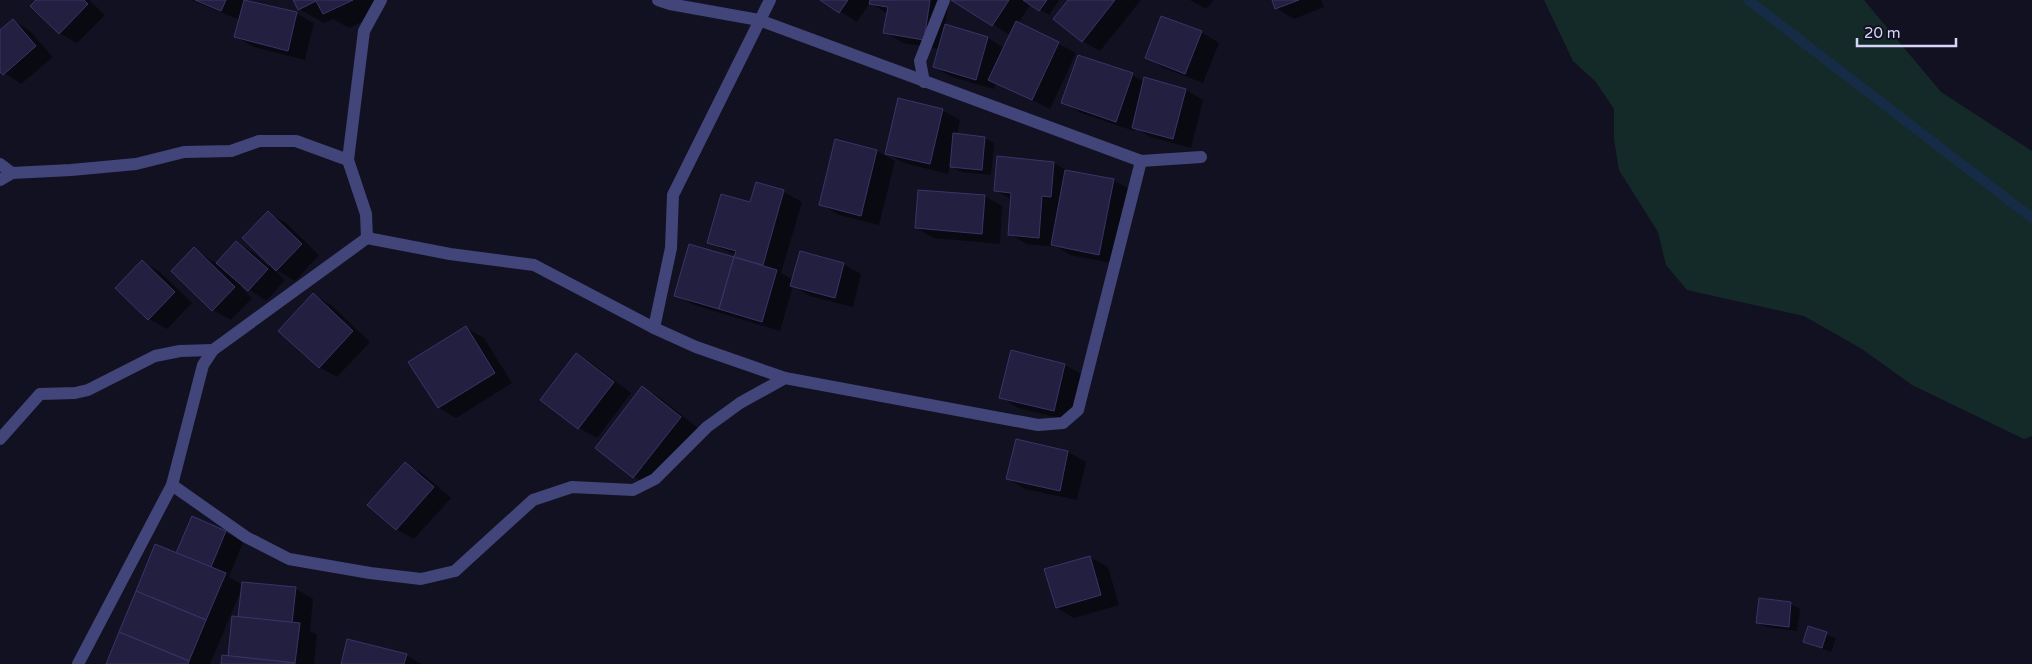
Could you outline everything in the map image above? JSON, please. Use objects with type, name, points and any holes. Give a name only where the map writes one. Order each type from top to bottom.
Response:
[{"type":"street","points":[[367,238],[366,214],[348,160],[364,31],[381,0]]},
{"type":"street","points":[[658,0],[670,4],[759,20],[1141,161],[1202,157]]},
{"type":"street","points":[[654,328],[671,248],[673,195],[770,0]]},
{"type":"street","points":[[924,82],[920,61],[944,0]]},
{"type":"street","points":[[0,180],[12,173],[136,164],[184,152],[231,151],[259,141],[296,141],[348,160]]},
{"type":"street","points":[[78,664],[172,485],[203,365],[213,350],[367,238],[450,254],[534,265],[654,328],[696,347],[785,378],[1038,425],[1063,423],[1070,419],[1078,410],[1141,161]]},
{"type":"street","points":[[0,164],[12,173]]},
{"type":"street","points":[[0,439],[40,394],[75,393],[88,390],[156,356],[180,351],[213,350]]},
{"type":"street","points":[[172,485],[246,537],[289,558],[370,573],[421,579],[455,572],[533,500],[572,487],[633,490],[655,479],[706,427],[740,403],[785,378]]},
{"type":"green space","points":[[1544,0],[1864,0],[1941,92],[2032,151],[2032,436],[2024,439],[1912,385],[1862,349],[1804,316],[1687,290],[1666,265],[1658,232],[1619,170],[1614,139],[1614,109],[1596,82],[1573,61]]},
{"type":"building","points":[[36,0],[84,0],[88,4],[59,34],[30,6]]},
{"type":"building","points":[[195,0],[226,0],[221,11]]},
{"type":"building","points":[[244,0],[297,12],[288,51],[234,37]]},
{"type":"building","points":[[293,0],[353,0],[323,14],[316,1],[298,10]]},
{"type":"building","points":[[820,0],[848,0],[839,13]]},
{"type":"building","points":[[870,0],[930,0],[924,40],[883,33],[888,7],[869,4]]},
{"type":"building","points":[[951,0],[1009,0],[992,26]]},
{"type":"building","points":[[1023,0],[1047,0],[1039,11]]},
{"type":"building","points":[[1068,0],[1115,0],[1082,42],[1053,19]]},
{"type":"building","points":[[1272,0],[1299,0],[1275,9]]},
{"type":"building","points":[[1161,16],[1202,31],[1185,74],[1145,58]]},
{"type":"building","points":[[13,19],[36,46],[3,75],[0,72],[0,30]]},
{"type":"building","points":[[1016,21],[1059,42],[1032,100],[988,80]]},
{"type":"building","points":[[945,24],[988,37],[976,80],[933,67]]},
{"type":"building","points":[[1078,55],[1133,73],[1116,122],[1061,103]]},
{"type":"building","points":[[1144,77],[1186,89],[1173,139],[1132,128]]},
{"type":"building","points":[[898,98],[943,109],[930,164],[885,154]]},
{"type":"building","points":[[953,133],[985,137],[982,170],[950,167]]},
{"type":"building","points":[[835,139],[877,150],[861,216],[819,205]]},
{"type":"building","points":[[997,156],[1054,162],[1051,197],[1042,196],[1039,238],[1008,235],[1011,193],[994,191]]},
{"type":"building","points":[[1065,170],[1114,179],[1099,255],[1051,245]]},
{"type":"building","points":[[756,182],[784,190],[763,265],[734,257],[736,251],[707,243],[721,194],[750,202]]},
{"type":"building","points":[[918,190],[985,195],[982,234],[915,228]]},
{"type":"building","points":[[268,211],[302,244],[276,271],[242,238]]},
{"type":"building","points":[[236,241],[268,269],[248,291],[216,263]]},
{"type":"building","points":[[689,244],[734,257],[719,309],[674,296]]},
{"type":"building","points":[[194,247],[235,287],[212,311],[171,271]]},
{"type":"building","points":[[800,251],[844,263],[835,298],[790,286]]},
{"type":"building","points":[[734,257],[777,270],[762,322],[719,309]]},
{"type":"building","points":[[142,260],[175,292],[148,320],[115,288]]},
{"type":"building","points":[[313,293],[353,331],[319,368],[278,331]]},
{"type":"building","points":[[466,326],[495,373],[438,408],[408,362]]},
{"type":"building","points":[[1011,350],[1065,364],[1054,411],[999,398]]},
{"type":"building","points":[[576,353],[614,382],[578,429],[540,400]]},
{"type":"building","points":[[642,386],[681,417],[633,478],[595,448]]},
{"type":"building","points":[[1016,439],[1068,451],[1060,491],[1006,479]]},
{"type":"building","points":[[405,462],[434,487],[396,530],[367,505]]},
{"type":"building","points":[[192,516],[226,531],[211,567],[176,553]]},
{"type":"building","points":[[155,544],[226,573],[206,620],[136,591]]},
{"type":"building","points":[[1090,556],[1101,595],[1056,608],[1044,569]]},
{"type":"building","points":[[242,582],[296,587],[292,623],[238,617]]},
{"type":"building","points":[[136,591],[206,620],[189,661],[119,632]]},
{"type":"building","points":[[1759,598],[1791,602],[1789,627],[1756,623]]},
{"type":"building","points":[[232,616],[300,623],[295,663],[228,656]]},
{"type":"building","points":[[1808,626],[1827,632],[1822,648],[1803,642]]},
{"type":"building","points":[[119,632],[189,661],[188,664],[106,664]]},
{"type":"building","points":[[347,639],[407,654],[404,664],[341,664]]},
{"type":"building","points":[[222,655],[295,663],[295,664],[221,664]]},
{"type":"waterway","points":[[1748,0],[2032,218]]}]
